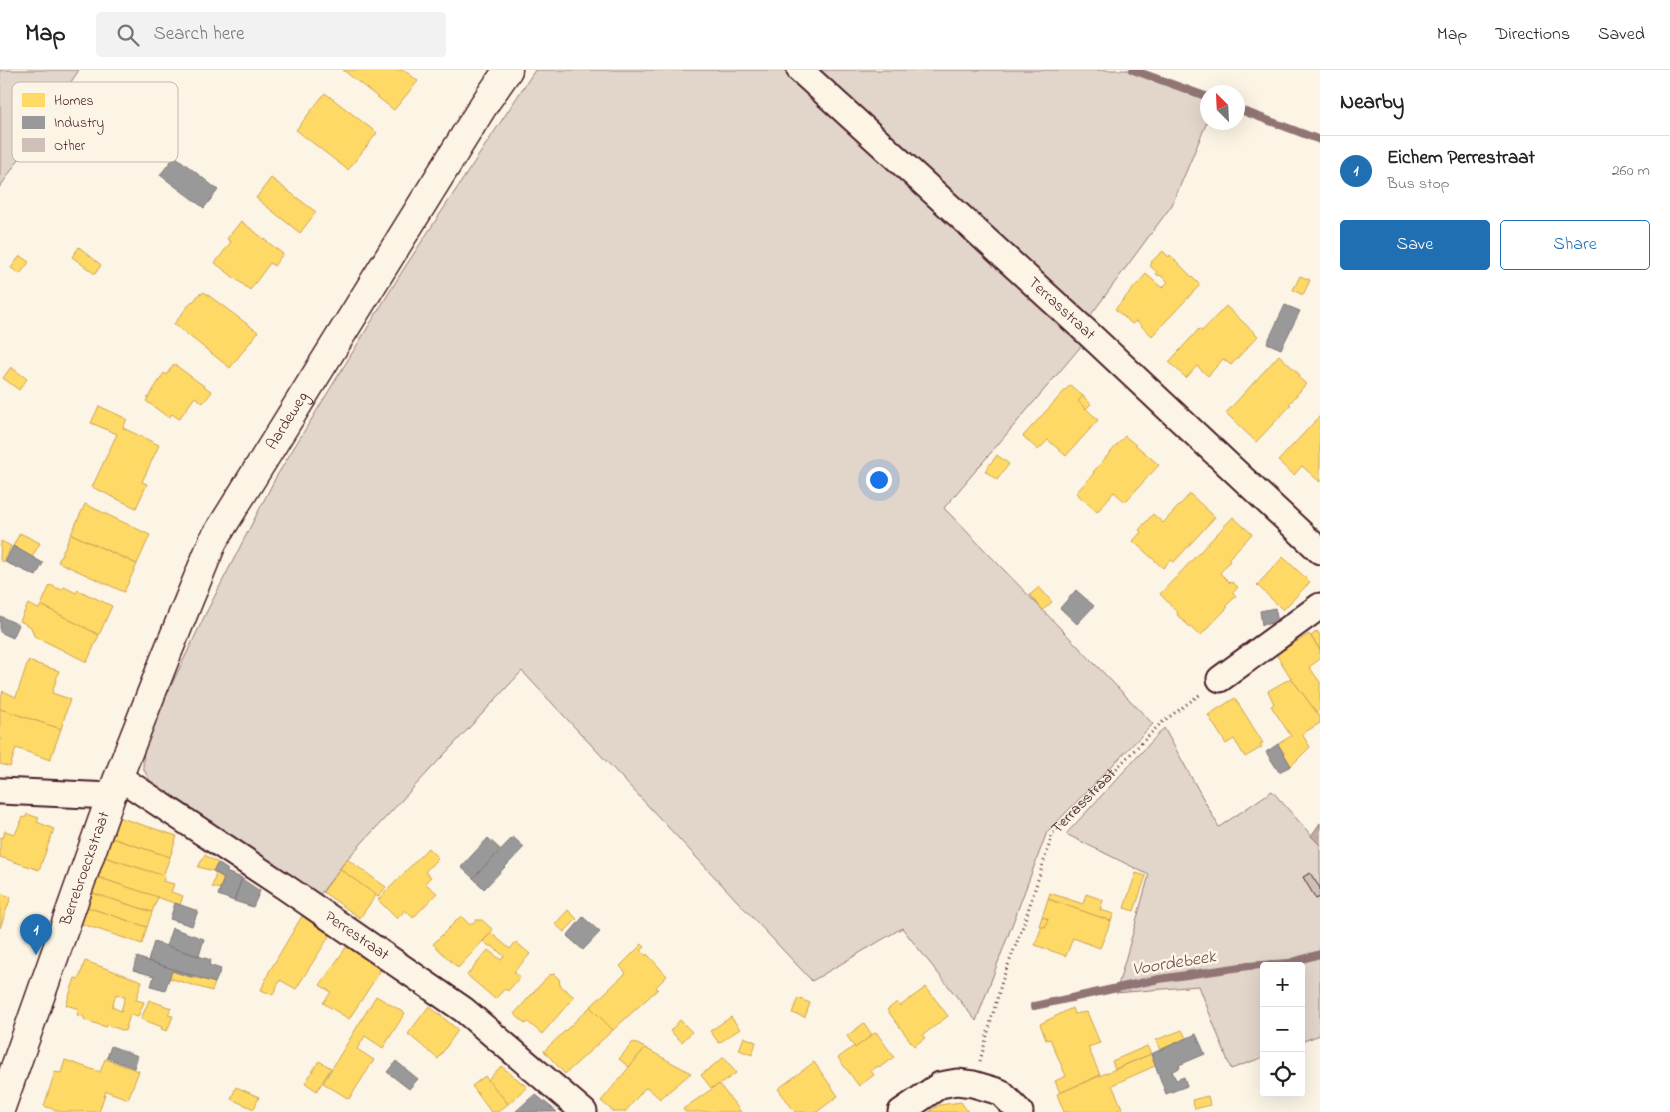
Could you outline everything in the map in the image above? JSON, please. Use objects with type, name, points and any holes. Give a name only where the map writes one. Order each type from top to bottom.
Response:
[{"type":"street","name":"Aardeweg","points":[[115,786],[213,541],[485,103],[508,70]]},
{"type":"street","name":"Terrasstraat","points":[[800,70],[1090,335],[1320,551]]},
{"type":"street","points":[[1220,679],[1320,606]]},
{"type":"street","points":[[0,791],[115,786]]},
{"type":"street","name":"Berrebroeckstraat","points":[[0,1110],[115,786]]},
{"type":"street","name":"Perrestraat","points":[[115,786],[285,887],[464,1010],[584,1112]]},
{"type":"street","points":[[901,1112],[940,1085],[957,1082],[973,1084],[1000,1092],[1020,1112]]},
{"type":"path","name":"Terrasstraat","points":[[973,1084],[1002,981],[1053,833],[1161,724],[1220,679]]},
{"type":"shaded area","points":[[0,70],[79,70],[71,82],[12,82],[12,162],[17,162],[0,187]]},
{"type":"shaded area","points":[[535,70],[784,70],[1083,344],[944,508],[1153,724],[1047,832],[976,1021],[902,928],[812,981],[522,671],[347,859],[319,896],[181,801],[151,783],[143,768],[144,742],[207,611],[276,477],[403,270]]},
{"type":"shaded area","points":[[817,70],[1133,70],[1200,94],[1200,130],[1204,130],[1172,205],[1085,323]]},
{"type":"shaded area","points":[[1164,728],[1219,827],[1272,791],[1320,845],[1320,1035],[1305,1041],[1305,962],[1260,962],[1260,1058],[1231,1069],[1199,986],[1116,993],[1149,875],[1066,834]]},
{"type":"shaded area","points":[[1320,823],[1320,845],[1311,836]]},
{"type":"building: Homes","points":[[343,70],[404,70],[418,81],[394,110]]},
{"type":"building: Homes","points":[[325,93],[377,133],[348,170],[296,130]]},
{"type":"building: Homes","points":[[271,178],[316,212],[300,233],[256,198]]},
{"type":"building: Homes","points":[[241,221],[283,254],[274,266],[270,263],[250,290],[215,263],[231,242],[227,239]]},
{"type":"building: Homes","points":[[79,247],[101,265],[95,274],[72,257]]},
{"type":"building: Homes","points":[[1163,251],[1169,257],[1170,255],[1200,285],[1152,336],[1136,321],[1132,324],[1115,309],[1146,274],[1162,288],[1168,282],[1156,274],[1157,272],[1150,266],[1151,262]]},
{"type":"building: Homes","points":[[20,256],[29,262],[20,274],[11,268]]},
{"type":"building: Homes","points":[[1300,276],[1310,280],[1303,295],[1293,290]]},
{"type":"building: Homes","points":[[204,292],[258,332],[230,368],[174,324],[192,301],[200,293]]},
{"type":"building: Homes","points":[[1226,306],[1258,336],[1231,365],[1223,359],[1208,376],[1197,366],[1186,378],[1169,362],[1199,329],[1202,331]]},
{"type":"building: Homes","points":[[1279,355],[1300,375],[1298,377],[1306,384],[1289,404],[1291,405],[1256,442],[1226,413]]},
{"type":"building: Homes","points":[[174,364],[212,392],[203,403],[195,397],[179,419],[172,414],[169,418],[146,401],[164,373],[166,375]]},
{"type":"building: Homes","points":[[11,367],[27,379],[19,390],[3,378]]},
{"type":"building: Homes","points":[[1070,385],[1083,396],[1078,401],[1098,420],[1066,456],[1048,440],[1038,450],[1023,436]]},
{"type":"building: Homes","points":[[1083,396],[1091,404],[1086,409],[1078,401]]},
{"type":"building: Homes","points":[[99,406],[127,419],[123,428],[159,445],[142,482],[147,484],[136,508],[92,487],[117,434],[91,423]]},
{"type":"building: Homes","points":[[1320,416],[1320,482],[1302,466],[1294,475],[1278,461]]},
{"type":"building: Homes","points":[[1125,436],[1159,465],[1125,502],[1114,492],[1097,512],[1076,493]]},
{"type":"building: Homes","points":[[997,455],[1009,464],[997,480],[985,471]]},
{"type":"building: Homes","points":[[1190,494],[1215,517],[1174,562],[1171,560],[1163,568],[1133,541],[1141,532],[1139,530],[1153,514],[1163,523]]},
{"type":"building: Homes","points":[[85,504],[150,535],[137,564],[71,534]]},
{"type":"building: Homes","points":[[1233,517],[1252,534],[1228,559],[1230,561],[1220,573],[1230,583],[1232,582],[1238,587],[1233,593],[1236,596],[1200,636],[1177,615],[1178,613],[1160,594]]},
{"type":"building: Homes","points":[[20,533],[40,543],[32,557],[13,546]]},
{"type":"building: Homes","points":[[71,534],[137,564],[124,592],[58,562]]},
{"type":"building: Homes","points":[[1,541],[11,546],[4,562],[0,560]]},
{"type":"building: Homes","points":[[1283,557],[1310,582],[1283,610],[1257,585]]},
{"type":"building: Homes","points":[[50,585],[62,590],[64,587],[76,593],[78,590],[112,606],[99,635],[41,605]]},
{"type":"building: Homes","points":[[1039,587],[1052,602],[1043,610],[1030,595]]},
{"type":"building: Homes","points":[[28,604],[39,609],[41,605],[99,635],[87,662],[34,636],[31,627],[20,621]]},
{"type":"building: Homes","points":[[1317,631],[1320,635],[1320,650],[1311,636]]},
{"type":"building: Homes","points":[[1309,634],[1320,650],[1320,659],[1309,667],[1320,682],[1320,709],[1316,712],[1276,654]]},
{"type":"building: Homes","points":[[28,661],[59,671],[52,693],[70,699],[61,729],[0,709],[3,691],[16,697]]},
{"type":"building: Homes","points":[[1291,678],[1320,717],[1320,723],[1302,734],[1310,747],[1291,766],[1278,744],[1291,736],[1271,706],[1274,704],[1268,691]]},
{"type":"building: Homes","points":[[1235,698],[1263,743],[1260,744],[1262,747],[1245,757],[1234,739],[1226,744],[1208,715]]},
{"type":"building: Homes","points":[[0,709],[61,729],[50,760],[16,748],[10,767],[0,764]]},
{"type":"building: Homes","points":[[27,814],[39,818],[37,822],[54,829],[39,870],[0,857],[0,837],[3,838],[5,831],[15,834],[23,817],[25,818]]},
{"type":"building: Homes","points":[[115,816],[177,836],[170,857],[108,837]]},
{"type":"building: Homes","points":[[108,837],[170,857],[163,876],[101,856]]},
{"type":"building: Homes","points":[[428,848],[438,858],[425,872],[431,877],[425,883],[437,893],[413,918],[405,910],[397,919],[378,900]]},
{"type":"building: Homes","points":[[205,855],[218,863],[213,871],[198,867]]},
{"type":"building: Homes","points":[[101,856],[165,876],[163,881],[174,884],[171,892],[183,896],[180,905],[94,876]]},
{"type":"building: Homes","points":[[347,859],[386,887],[378,897],[340,869]]},
{"type":"building: Homes","points":[[340,869],[376,895],[360,918],[323,892]]},
{"type":"building: Homes","points":[[216,873],[224,878],[220,889],[212,887]]},
{"type":"building: Homes","points":[[1136,873],[1146,876],[1134,911],[1124,908]]},
{"type":"building: Homes","points":[[94,876],[158,897],[152,912],[89,892]]},
{"type":"building: Homes","points":[[89,892],[152,912],[147,927],[84,906]]},
{"type":"building: Homes","points":[[0,893],[11,897],[0,928]]},
{"type":"building: Homes","points":[[1050,893],[1083,904],[1086,894],[1103,900],[1100,910],[1114,914],[1111,921],[1048,899]]},
{"type":"building: Homes","points":[[1048,899],[1111,921],[1100,948],[1073,938],[1066,956],[1035,945],[1042,926],[1045,927],[1048,919],[1042,917]]},
{"type":"building: Homes","points":[[84,906],[147,927],[142,944],[79,923]]},
{"type":"building: Homes","points":[[568,910],[577,919],[564,932],[555,924]]},
{"type":"building: Homes","points":[[302,916],[330,935],[296,989],[280,980],[273,995],[261,990],[269,972]]},
{"type":"building: Homes","points":[[461,916],[470,925],[476,920],[482,920],[493,930],[458,968],[433,944]]},
{"type":"building: Homes","points":[[1042,917],[1048,919],[1045,927],[1039,926]]},
{"type":"building: Homes","points":[[491,933],[510,949],[516,942],[530,954],[514,972],[520,977],[508,991],[505,989],[495,999],[467,975],[488,950],[501,960],[504,956],[483,941]]},
{"type":"building: Homes","points":[[642,944],[645,947],[641,951],[646,956],[647,954],[667,976],[656,987],[658,989],[613,1030],[590,1007],[626,973],[620,966]]},
{"type":"building: Homes","points":[[347,946],[381,970],[349,1019],[323,1003],[331,992],[320,985]]},
{"type":"building: Homes","points":[[85,961],[142,981],[136,1000],[144,1002],[138,1017],[130,1015],[125,1031],[85,1020],[83,1016],[77,1015],[79,1009],[66,1005],[75,978],[79,979]],"holes":[[[116,994],[125,997],[121,1011],[112,1007]]]},
{"type":"building: Homes","points":[[172,971],[215,983],[212,991],[169,978]]},
{"type":"building: Homes","points":[[554,974],[559,979],[560,985],[574,997],[542,1034],[528,1022],[526,1024],[514,1014],[549,975]]},
{"type":"building: Homes","points":[[926,987],[948,1016],[923,1035],[925,1038],[914,1046],[887,1010],[897,1002],[900,1006]]},
{"type":"building: Homes","points":[[376,996],[405,1013],[383,1048],[365,1036],[357,1049],[374,1060],[349,1099],[323,1083]]},
{"type":"building: Homes","points":[[798,998],[810,1003],[805,1017],[792,1013]]},
{"type":"building: Homes","points":[[149,1000],[171,1008],[168,1015],[173,1016],[167,1031],[161,1029],[162,1027],[141,1019]]},
{"type":"building: Homes","points":[[429,1006],[458,1030],[438,1059],[408,1034]]},
{"type":"building: Homes","points":[[590,1007],[613,1030],[565,1074],[544,1051]]},
{"type":"building: Homes","points":[[1072,1008],[1074,1014],[1087,1012],[1100,1043],[1088,1047],[1100,1075],[1060,1093],[1055,1081],[1066,1076],[1050,1039],[1046,1040],[1040,1024]]},
{"type":"building: Homes","points":[[731,1017],[740,1029],[719,1043],[710,1031]]},
{"type":"building: Homes","points":[[680,1020],[692,1032],[682,1042],[670,1031]]},
{"type":"building: Homes","points":[[864,1023],[872,1035],[855,1048],[847,1036]]},
{"type":"building: Homes","points":[[1182,1030],[1186,1038],[1160,1050],[1156,1040]]},
{"type":"building: Homes","points":[[876,1032],[894,1057],[879,1068],[878,1066],[871,1071],[874,1075],[859,1086],[838,1058]]},
{"type":"building: Homes","points":[[744,1037],[756,1042],[752,1055],[739,1050]]},
{"type":"building: Homes","points":[[633,1042],[645,1048],[629,1067],[619,1059]]},
{"type":"building: Homes","points":[[1147,1046],[1151,1054],[1115,1069],[1112,1061]]},
{"type":"building: Homes","points":[[645,1048],[691,1073],[660,1099],[649,1089],[645,1088],[625,1112],[614,1112],[601,1101]]},
{"type":"building: Homes","points":[[1151,1054],[1155,1066],[1112,1085],[1122,1108],[1114,1112],[1064,1112],[1057,1094]]},
{"type":"building: Homes","points":[[724,1057],[736,1073],[719,1085],[711,1088],[701,1075]]},
{"type":"building: Homes","points":[[105,1059],[139,1071],[128,1099],[106,1091],[99,1112],[61,1112],[44,1106],[55,1072],[61,1073],[65,1060],[100,1072]]},
{"type":"building: Homes","points":[[319,1061],[331,1068],[317,1091],[305,1083]]},
{"type":"building: Homes","points":[[814,1062],[838,1096],[817,1112],[795,1112],[778,1089]]},
{"type":"building: Homes","points":[[501,1066],[527,1087],[508,1104],[488,1080]]},
{"type":"building: Homes","points":[[485,1076],[508,1104],[498,1112],[491,1112],[472,1086]]},
{"type":"building: Homes","points":[[719,1084],[741,1112],[685,1112],[683,1109]]},
{"type":"building: Homes","points":[[236,1087],[259,1097],[254,1109],[231,1099]]},
{"type":"building: Homes","points":[[1208,1096],[1210,1105],[1195,1109],[1192,1100]]},
{"type":"building: Homes","points":[[961,1102],[968,1112],[929,1112],[939,1105]]},
{"type":"building: Industry","points":[[178,158],[218,190],[204,208],[160,175],[170,162],[178,162]]},
{"type":"building: Industry","points":[[1285,305],[1300,311],[1281,349],[1267,343]]},
{"type":"building: Industry","points":[[13,546],[43,563],[36,576],[5,562]]},
{"type":"building: Industry","points":[[1076,590],[1094,606],[1077,624],[1060,608]]},
{"type":"building: Industry","points":[[1275,608],[1278,622],[1262,625],[1260,611]]},
{"type":"building: Industry","points":[[0,616],[19,625],[13,638],[0,632]]},
{"type":"building: Industry","points":[[1278,744],[1291,766],[1279,772],[1266,752]]},
{"type":"building: Industry","points":[[513,837],[524,847],[484,889],[473,878]]},
{"type":"building: Industry","points":[[488,838],[501,850],[473,878],[461,867]]},
{"type":"building: Industry","points":[[218,863],[228,870],[226,872],[242,878],[234,901],[218,895],[224,878],[213,871]]},
{"type":"building: Industry","points":[[242,879],[260,891],[253,907],[234,901]]},
{"type":"building: Industry","points":[[175,903],[198,911],[192,926],[170,919]]},
{"type":"building: Industry","points":[[583,917],[600,932],[583,950],[567,936]]},
{"type":"building: Industry","points":[[172,928],[204,939],[199,956],[166,946]]},
{"type":"building: Industry","points":[[154,942],[211,960],[209,965],[221,969],[215,983],[148,961]]},
{"type":"building: Industry","points":[[137,957],[195,976],[194,978],[172,971],[165,990],[151,986],[154,976],[133,970]]},
{"type":"building: Industry","points":[[1196,1034],[1205,1054],[1179,1065],[1180,1068],[1172,1071],[1176,1080],[1184,1077],[1187,1086],[1166,1094],[1151,1054]]},
{"type":"building: Industry","points":[[111,1046],[138,1056],[134,1068],[107,1058]]},
{"type":"building: Industry","points":[[396,1061],[418,1079],[409,1089],[387,1072]]},
{"type":"building: Industry","points":[[535,1094],[557,1112],[515,1112]]},
{"type":"building: Other","points":[[1310,873],[1320,888],[1320,897],[1316,899],[1303,877]]},
{"type":"waterway","points":[[1133,70],[1200,94]]},
{"type":"waterway","points":[[1245,112],[1320,140]]},
{"type":"waterway","name":"Voordebeek","points":[[1034,1006],[1159,979],[1248,966],[1289,963],[1320,954]]},
{"type":"place","name":"Eichem Perrestraat","points":[[36,955]]}]
